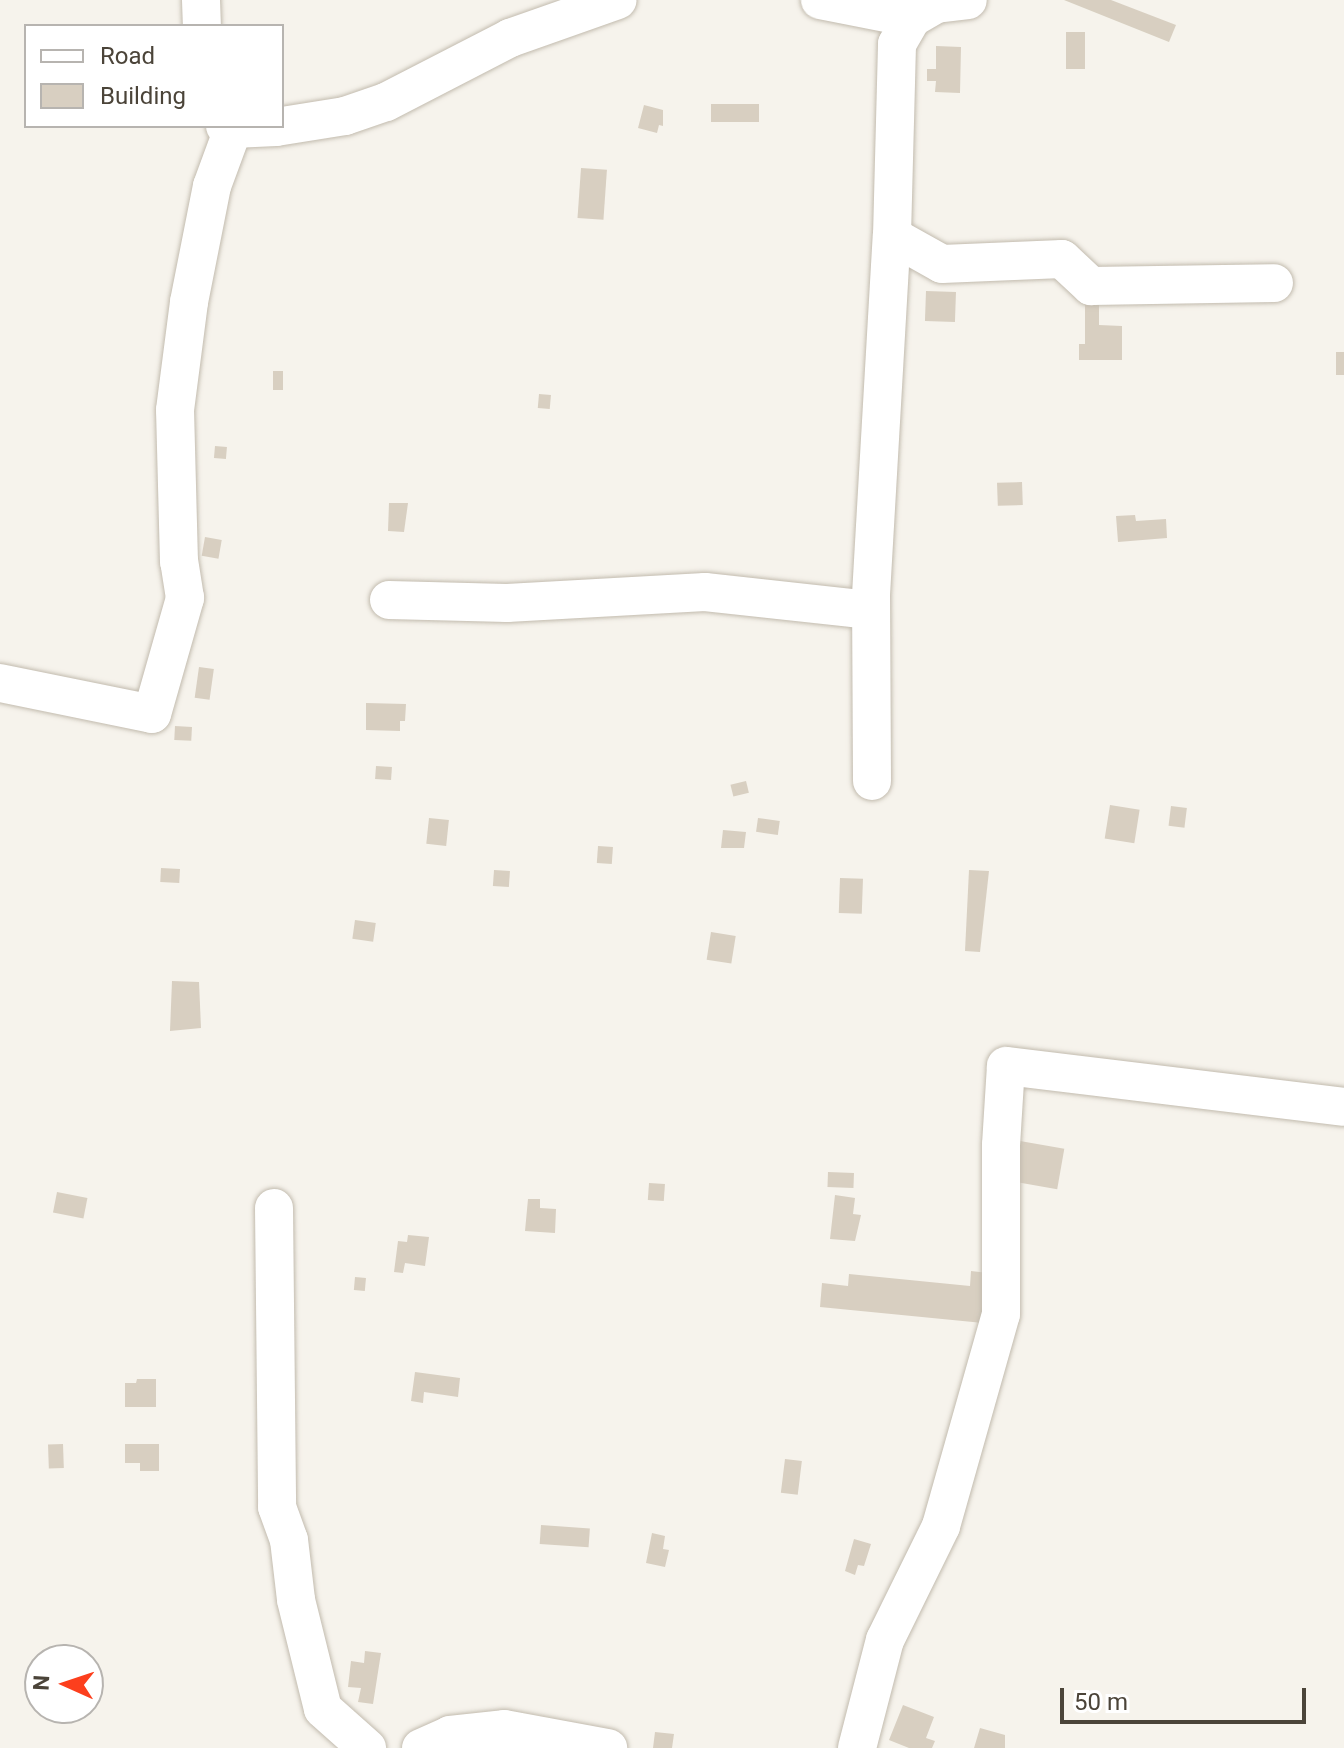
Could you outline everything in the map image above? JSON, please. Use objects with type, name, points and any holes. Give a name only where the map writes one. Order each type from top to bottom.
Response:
[{"type":"street","points":[[201,0],[202,24]]},
{"type":"street","points":[[284,122],[345,116],[386,102],[510,38],[618,0]]},
{"type":"street","points":[[820,0],[912,18]]},
{"type":"street","points":[[872,781],[871,610],[892,236],[897,44],[912,18],[936,4],[968,0]]},
{"type":"street","points":[[0,683],[152,714],[185,598],[179,562],[175,410],[189,302],[212,186],[229,128]]},
{"type":"street","points":[[892,236],[942,264],[1062,259],[1091,286],[1274,283]]},
{"type":"street","points":[[389,600],[507,603],[705,592],[871,610]]},
{"type":"street","points":[[857,1748],[885,1640],[941,1526],[1001,1314],[1001,1145],[1006,1066],[1344,1107]]},
{"type":"street","points":[[274,1208],[277,1507],[289,1540],[296,1600],[323,1709],[367,1748]]},
{"type":"street","points":[[421,1748],[450,1735],[504,1729],[608,1748]]},
{"type":"building","points":[[1064,0],[1111,0],[1176,25],[1169,42]]},
{"type":"building","points":[[1066,32],[1085,32],[1085,69],[1066,69]]},
{"type":"building","points":[[936,46],[961,47],[960,93],[935,92],[936,81],[927,81],[927,69],[936,69]]},
{"type":"building","points":[[711,104],[759,104],[759,122],[711,122]]},
{"type":"building","points":[[644,105],[663,110],[663,126],[659,125],[657,133],[638,128]]},
{"type":"building","points":[[581,168],[607,170],[603,220],[578,218]]},
{"type":"building","points":[[926,291],[956,292],[955,322],[925,321]]},
{"type":"building","points":[[1085,302],[1099,303],[1099,325],[1122,326],[1122,360],[1079,360],[1079,344],[1085,344]]},
{"type":"building","points":[[1336,352],[1344,352],[1344,375],[1336,375]]},
{"type":"building","points":[[273,371],[283,371],[283,390],[273,390]]},
{"type":"building","points":[[539,394],[551,395],[550,409],[538,408]]},
{"type":"building","points":[[215,446],[227,447],[226,459],[214,458]]},
{"type":"building","points":[[1022,482],[1023,505],[998,506],[997,483]]},
{"type":"building","points":[[389,503],[408,503],[404,532],[388,531]]},
{"type":"building","points":[[1135,515],[1136,521],[1166,519],[1167,538],[1118,542],[1116,516]]},
{"type":"building","points":[[205,537],[222,540],[218,559],[202,556]]},
{"type":"building","points":[[199,667],[214,669],[210,700],[195,698]]},
{"type":"building","points":[[366,703],[406,704],[405,721],[400,721],[400,731],[366,730]]},
{"type":"building","points":[[175,726],[192,727],[191,741],[174,740]]},
{"type":"building","points":[[376,766],[392,767],[391,780],[375,779]]},
{"type":"building","points":[[746,781],[749,793],[733,797],[730,785]]},
{"type":"building","points":[[1110,805],[1140,810],[1134,843],[1105,839]]},
{"type":"building","points":[[1171,806],[1187,808],[1184,828],[1169,826]]},
{"type":"building","points":[[429,818],[449,820],[446,846],[426,844]]},
{"type":"building","points":[[758,818],[780,821],[778,835],[756,832]]},
{"type":"building","points":[[723,830],[746,832],[744,848],[721,848]]},
{"type":"building","points":[[598,846],[613,847],[612,864],[597,863]]},
{"type":"building","points":[[161,868],[180,869],[179,883],[160,882]]},
{"type":"building","points":[[494,870],[510,871],[509,887],[493,886]]},
{"type":"building","points":[[969,870],[989,871],[980,952],[965,951]]},
{"type":"building","points":[[840,878],[863,879],[862,914],[839,913]]},
{"type":"building","points":[[355,920],[376,923],[373,942],[352,939]]},
{"type":"building","points":[[711,932],[736,936],[731,964],[707,960]]},
{"type":"building","points":[[172,981],[199,982],[201,1028],[170,1031]]},
{"type":"building","points":[[1020,1141],[1064,1149],[1057,1189],[1013,1181]]},
{"type":"building","points":[[828,1172],[854,1173],[853,1188],[827,1187]]},
{"type":"building","points":[[649,1183],[665,1184],[664,1201],[648,1200]]},
{"type":"building","points":[[57,1192],[87,1198],[83,1219],[53,1213]]},
{"type":"building","points":[[835,1195],[855,1198],[853,1214],[861,1215],[855,1241],[830,1239]]},
{"type":"building","points":[[528,1199],[540,1199],[540,1208],[556,1209],[555,1233],[525,1231]]},
{"type":"building","points":[[408,1235],[429,1237],[425,1266],[405,1263],[403,1273],[394,1272],[398,1241],[407,1242]]},
{"type":"building","points":[[971,1271],[988,1273],[983,1323],[820,1307],[822,1283],[848,1286],[849,1274],[970,1286]]},
{"type":"building","points":[[355,1277],[366,1278],[365,1291],[354,1290]]},
{"type":"building","points":[[415,1372],[460,1378],[458,1397],[424,1392],[423,1403],[411,1401]]},
{"type":"building","points":[[137,1379],[156,1379],[156,1407],[125,1407],[125,1383],[136,1383]]},
{"type":"building","points":[[63,1444],[64,1468],[49,1469],[48,1445]]},
{"type":"building","points":[[125,1444],[159,1444],[159,1471],[140,1471],[140,1463],[125,1463]]},
{"type":"building","points":[[785,1459],[802,1461],[798,1495],[781,1493]]},
{"type":"building","points":[[541,1525],[590,1528],[589,1547],[540,1544]]},
{"type":"building","points":[[652,1533],[665,1536],[663,1549],[669,1550],[665,1567],[646,1563]]},
{"type":"building","points":[[854,1539],[871,1544],[864,1566],[858,1565],[855,1575],[845,1571]]},
{"type":"building","points":[[365,1651],[381,1653],[373,1704],[358,1702],[361,1688],[348,1687],[351,1661],[364,1663]]},
{"type":"building","points":[[903,1705],[934,1717],[926,1738],[935,1741],[932,1748],[909,1748],[889,1740]]},
{"type":"building","points":[[980,1728],[1005,1735],[1005,1748],[974,1748]]},
{"type":"building","points":[[655,1732],[674,1734],[672,1748],[653,1748]]}]
